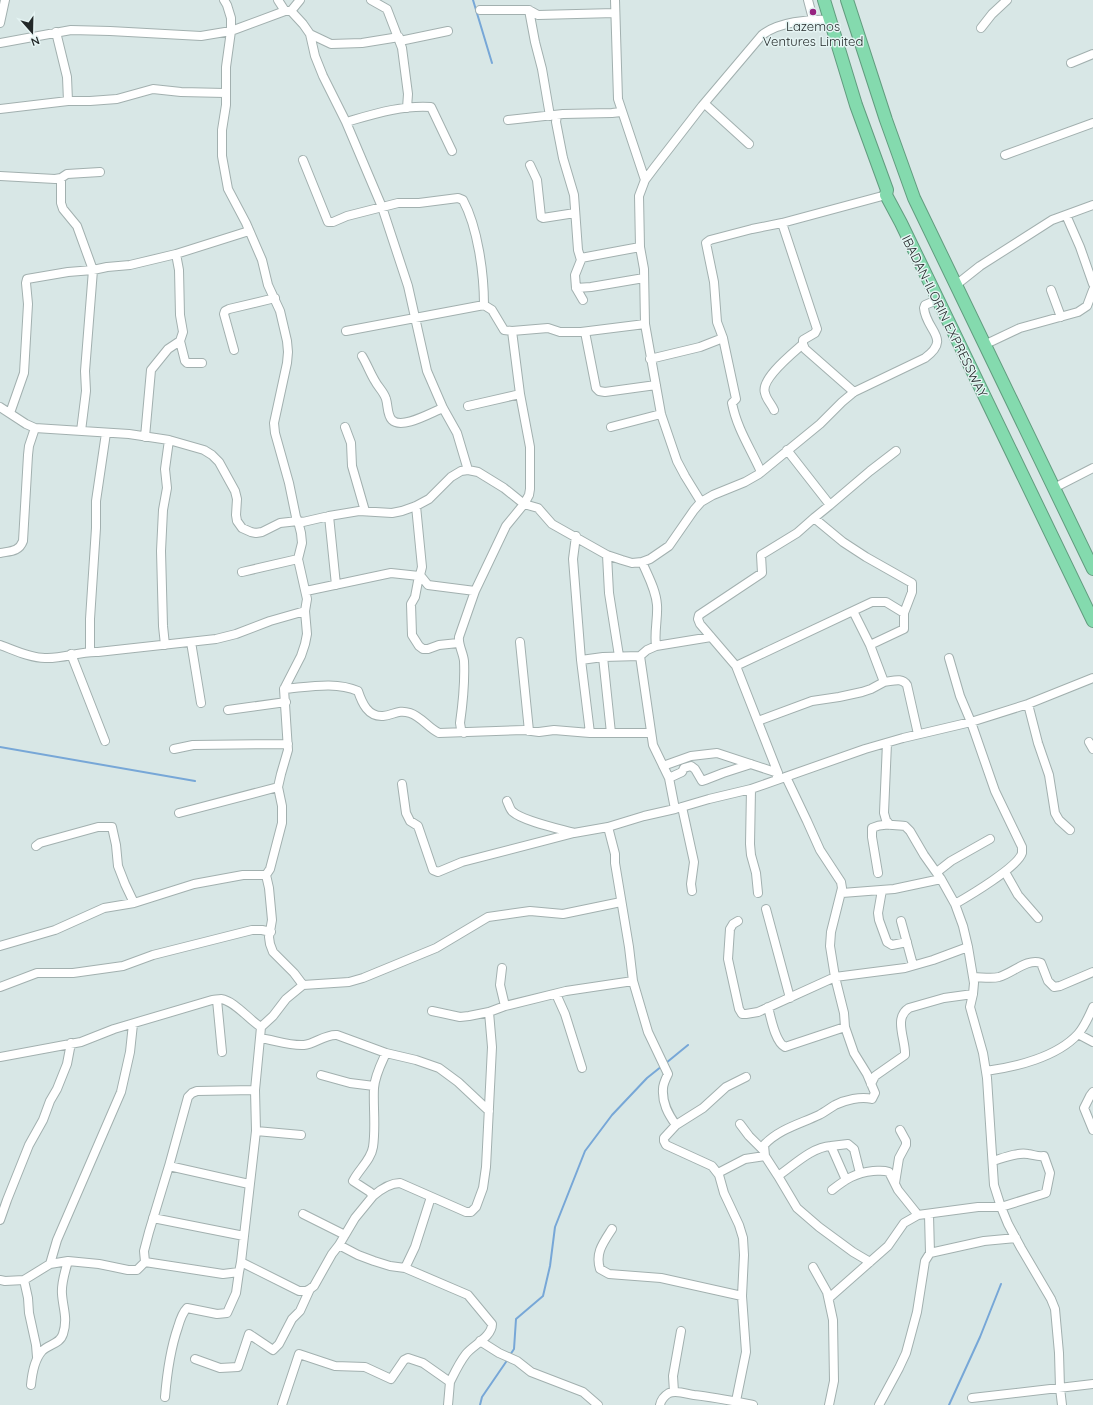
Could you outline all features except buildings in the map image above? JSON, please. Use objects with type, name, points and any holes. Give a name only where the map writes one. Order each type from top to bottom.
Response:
[{"type":"highway","name":"IBADAN-ILORIN EXPRESSWAY","points":[[824,0],[856,105],[887,190],[886,195],[1093,621]]},
{"type":"highway","name":"IBADAN-ILORIN EXPRESSWAY","points":[[847,0],[875,87],[914,198],[1093,569]]},
{"type":"street","points":[[0,23],[5,0]]},
{"type":"street","points":[[224,0],[231,18],[231,31],[226,67],[226,105],[222,130],[222,156],[228,189],[262,260],[266,278],[280,311],[288,352],[274,423],[275,433],[302,538],[298,559],[307,599],[305,611],[307,634],[301,656],[284,689],[288,744],[287,756],[278,787],[282,806],[282,828],[270,869],[266,875],[269,888],[272,920],[270,944],[273,952],[294,973],[303,985]]},
{"type":"street","points":[[278,0],[303,24],[310,34],[315,56],[329,90],[346,122],[382,207],[408,286],[427,371],[443,408],[458,433],[468,470]]},
{"type":"street","points":[[0,43],[71,30],[201,36],[231,31],[288,11],[300,0]]},
{"type":"street","points":[[371,0],[387,9],[399,39],[402,48],[408,94],[407,108]]},
{"type":"street","points":[[615,0],[616,89],[621,112],[645,180]]},
{"type":"street","points":[[808,0],[813,19]]},
{"type":"street","points":[[981,28],[992,14],[1007,0]]},
{"type":"street","points":[[480,10],[529,10],[538,14],[615,14]]},
{"type":"street","points":[[529,10],[535,42],[556,122],[563,158],[574,195],[578,250],[581,258],[576,275],[576,288],[583,300]]},
{"type":"street","points":[[701,502],[684,476],[677,461],[661,414],[650,359],[645,324],[644,278],[640,247],[639,196],[645,180],[762,35],[768,30],[777,27],[813,19],[830,20]]},
{"type":"street","points":[[56,32],[67,77],[68,101]]},
{"type":"street","points":[[310,34],[331,44],[362,43],[448,32]]},
{"type":"street","points":[[1071,62],[1093,54]]},
{"type":"street","points":[[0,109],[68,101],[90,102],[117,99],[153,89],[181,92],[225,93]]},
{"type":"street","points":[[705,104],[749,144]]},
{"type":"street","points":[[346,122],[384,111],[421,106],[431,107],[452,151]]},
{"type":"street","points":[[508,120],[621,112]]},
{"type":"street","points":[[1005,155],[1093,124]]},
{"type":"street","points":[[303,160],[328,222],[333,222],[347,216],[398,203],[419,204],[458,198],[463,200],[478,244],[484,285],[484,305]]},
{"type":"street","points":[[530,165],[537,180],[541,217],[575,213]]},
{"type":"street","points":[[0,176],[55,179],[61,178],[67,174],[100,172]]},
{"type":"street","points":[[61,178],[63,209],[77,226],[93,270],[85,371],[86,391],[81,431]]},
{"type":"street","points":[[761,472],[743,437],[735,416],[732,403],[736,399],[723,338],[717,322],[714,282],[706,246],[707,241],[782,223],[886,195]]},
{"type":"street","points":[[956,285],[980,266],[1052,220],[1093,205]]},
{"type":"street","points":[[1066,216],[1080,247],[1093,284]]},
{"type":"street","points":[[774,410],[764,392],[769,379],[780,365],[803,344],[803,340],[815,333],[817,329],[782,223]]},
{"type":"street","points":[[10,413],[24,373],[28,304],[27,279],[68,272],[130,265],[176,254],[249,231]]},
{"type":"street","points":[[581,258],[640,247]]},
{"type":"street","points":[[176,254],[179,270],[180,315],[183,332],[180,341],[184,361],[187,363],[202,363]]},
{"type":"street","points":[[576,288],[644,278]]},
{"type":"street","points":[[1051,290],[1061,317]]},
{"type":"street","points":[[984,345],[1020,328],[1083,310],[1087,306],[1093,290]]},
{"type":"street","points":[[234,350],[224,314],[225,311],[275,298]]},
{"type":"street","points":[[0,407],[26,424],[35,428],[129,434],[168,440],[204,450],[219,462],[237,499],[236,515],[238,521],[242,528],[251,532],[262,532],[280,523],[298,521],[303,522],[329,516],[365,511],[402,511],[429,499],[451,477],[461,471],[468,470],[478,472],[504,488],[524,504],[538,508],[552,524],[576,536],[607,555],[632,563],[642,562],[650,559],[669,546],[701,502],[713,495],[745,482],[761,472],[820,424],[854,392],[925,358],[934,351],[938,339],[924,308],[925,305],[937,300]]},
{"type":"street","points":[[346,331],[484,305],[492,310],[504,330],[512,331],[548,328],[560,332],[585,332],[645,324]]},
{"type":"street","points":[[464,733],[460,724],[464,692],[464,670],[463,658],[458,643],[459,637],[475,591],[506,526],[524,504],[529,495],[530,489],[530,447],[520,394],[512,331]]},
{"type":"street","points":[[585,332],[596,388],[599,391],[605,392],[656,385]]},
{"type":"street","points":[[650,359],[700,347],[723,338]]},
{"type":"street","points":[[145,437],[151,370],[168,349],[180,341]]},
{"type":"street","points":[[803,344],[805,350],[854,392]]},
{"type":"street","points":[[362,356],[374,380],[384,394],[389,416],[392,420],[401,423],[410,422],[443,408]]},
{"type":"street","points":[[468,406],[520,394]]},
{"type":"street","points":[[611,427],[661,414]]},
{"type":"street","points":[[345,427],[351,443],[352,466],[365,511]]},
{"type":"street","points":[[0,553],[16,550],[21,547],[23,541],[28,455],[29,446],[35,428]]},
{"type":"street","points":[[90,651],[90,620],[97,491],[106,433]]},
{"type":"street","points":[[165,645],[161,551],[168,440]]},
{"type":"street","points":[[787,450],[830,505]]},
{"type":"street","points":[[777,776],[758,721],[736,666],[700,624],[698,619],[699,616],[762,574],[761,555],[797,533],[896,451]]},
{"type":"street","points":[[1054,488],[1093,468]]},
{"type":"street","points":[[416,506],[422,567],[415,597],[411,604],[412,635],[419,646],[423,649],[428,649],[439,645],[458,643]]},
{"type":"street","points":[[329,516],[336,585]]},
{"type":"street","points":[[814,518],[843,542],[912,583],[912,592],[904,613],[904,629],[870,646]]},
{"type":"street","points":[[576,536],[573,559],[581,660],[590,733]]},
{"type":"street","points":[[607,555],[608,582],[619,656]]},
{"type":"street","points":[[242,572],[298,559]]},
{"type":"street","points":[[642,562],[656,599],[656,646]]},
{"type":"street","points":[[306,591],[391,573],[419,575],[428,585],[475,591]]},
{"type":"street","points":[[736,666],[872,602],[886,602],[904,613]]},
{"type":"street","points":[[0,645],[38,658],[46,658],[90,651],[98,652],[165,645],[216,639],[236,634],[270,621],[305,611]]},
{"type":"street","points":[[853,611],[870,646],[884,682]]},
{"type":"street","points":[[581,660],[604,657],[640,656],[647,650],[656,646],[711,637]]},
{"type":"street","points":[[190,642],[201,702]]},
{"type":"street","points":[[520,642],[529,731]]},
{"type":"street","points":[[72,654],[105,741]]},
{"type":"street","points":[[640,656],[655,752],[663,766],[679,808],[694,862],[691,884],[692,891]]},
{"type":"street","points":[[604,657],[611,733]]},
{"type":"street","points":[[948,658],[960,696],[1000,803],[1022,847],[1020,856],[1005,872],[955,904]]},
{"type":"street","points":[[663,766],[691,756],[717,753],[752,764],[777,776],[786,777],[844,756],[887,743],[918,734],[971,722],[1028,704],[1093,678]]},
{"type":"street","points":[[758,721],[812,701],[862,692],[872,689],[884,682],[900,680],[906,683],[918,734]]},
{"type":"street","points":[[284,689],[320,686],[352,688],[358,691],[362,702],[368,711],[375,715],[383,716],[400,711],[412,714],[439,733],[524,730],[539,732],[554,730],[590,733],[651,733]]},
{"type":"street","points":[[228,710],[286,702]]},
{"type":"street","points":[[1028,704],[1038,743],[1049,775],[1054,813],[1070,830]]},
{"type":"street","points":[[887,743],[884,814],[890,825]]},
{"type":"street","points":[[174,749],[193,745],[288,744]]},
{"type":"street","points":[[668,778],[682,772],[684,768],[691,766],[695,769],[702,781],[724,772],[752,764]]},
{"type":"street","points":[[402,784],[406,813],[410,821],[418,826],[432,867],[436,872],[443,871],[462,862],[574,833],[608,827],[751,788],[777,776]]},
{"type":"street","points":[[764,1153],[766,1143],[783,1130],[819,1115],[837,1104],[866,1097],[872,1099],[875,1093],[867,1074],[854,1053],[845,1027],[844,1014],[835,977],[830,946],[830,932],[842,893],[841,882],[820,850],[786,777]]},
{"type":"street","points":[[179,813],[278,787]]},
{"type":"street","points":[[751,788],[750,844],[751,855],[756,873],[758,893]]},
{"type":"street","points":[[507,801],[510,809],[516,815],[574,833]]},
{"type":"street","points":[[878,873],[872,828],[885,824],[905,826],[910,831],[924,855],[939,876],[955,904],[968,947],[973,977],[973,994],[970,1006],[983,1053],[986,1071],[994,1185],[1000,1207],[1016,1238],[1052,1299],[1055,1309],[1062,1405]]},
{"type":"street","points":[[36,846],[40,843],[98,827],[112,827],[116,845],[118,866],[134,903]]},
{"type":"street","points":[[608,827],[615,854],[615,863],[629,946],[633,981],[648,1032],[668,1074],[663,1088],[664,1098],[666,1110],[676,1125]]},
{"type":"street","points":[[842,893],[894,889],[939,876],[951,861],[990,839]]},
{"type":"street","points":[[1005,872],[1018,895],[1038,918]]},
{"type":"street","points":[[0,946],[55,930],[104,908],[134,903],[194,884],[243,875],[266,875]]},
{"type":"street","points":[[882,890],[878,913],[887,942],[892,945],[907,942]]},
{"type":"street","points":[[165,1397],[167,1369],[170,1354],[173,1340],[183,1312],[187,1308],[217,1314],[227,1313],[236,1293],[242,1262],[249,1184],[256,1131],[256,1090],[261,1027],[273,1016],[286,1000],[303,985],[349,982],[363,978],[436,948],[488,917],[530,912],[563,914],[621,902]]},
{"type":"street","points":[[766,909],[790,998]]},
{"type":"street","points":[[738,921],[733,924],[730,929],[728,959],[739,1010],[742,1014],[758,1012],[835,977],[913,966],[968,947]]},
{"type":"street","points":[[901,921],[913,966]]},
{"type":"street","points":[[0,987],[37,973],[73,973],[123,966],[153,955],[252,930],[271,932]]},
{"type":"street","points":[[973,977],[999,976],[1030,962],[1037,961],[1041,963],[1048,981],[1054,987],[1060,986],[1093,972]]},
{"type":"street","points":[[502,968],[500,985],[505,1006]]},
{"type":"street","points":[[432,1012],[460,1017],[489,1012],[505,1006],[579,988],[633,981]]},
{"type":"street","points":[[556,994],[565,1014],[582,1068]]},
{"type":"street","points":[[871,1084],[875,1076],[905,1055],[901,1021],[905,1010],[944,998],[973,994]]},
{"type":"street","points":[[0,1057],[81,1042],[133,1024],[222,999],[232,1004],[261,1027]]},
{"type":"street","points":[[217,1000],[222,1052]]},
{"type":"street","points":[[768,1007],[778,1039],[781,1045],[785,1047],[845,1027]]},
{"type":"street","points":[[986,1071],[1007,1069],[1050,1053],[1064,1046],[1078,1034],[1093,1007]]},
{"type":"street","points":[[242,1262],[299,1291],[306,1291],[314,1286],[355,1218],[373,1196],[395,1183],[400,1183],[466,1212],[471,1212],[476,1207],[483,1188],[486,1167],[492,1047],[489,1012]]},
{"type":"street","points":[[50,1264],[57,1240],[120,1092],[130,1052],[133,1024]]},
{"type":"street","points":[[1078,1034],[1093,1042]]},
{"type":"street","points":[[260,1038],[298,1045],[306,1045],[329,1036],[337,1035],[386,1053],[416,1060],[439,1068],[458,1082],[489,1111]]},
{"type":"street","points":[[0,1220],[6,1200],[29,1145],[43,1120],[50,1101],[57,1089],[67,1064],[71,1043]]},
{"type":"street","points":[[373,1196],[370,1192],[353,1181],[356,1174],[368,1159],[373,1147],[374,1086],[378,1069],[386,1053]]},
{"type":"street","points":[[321,1074],[350,1083],[374,1086]]},
{"type":"street","points":[[736,1401],[746,1352],[742,1296],[744,1255],[743,1238],[739,1225],[724,1193],[718,1173],[712,1166],[666,1145],[664,1138],[676,1125],[703,1108],[726,1087],[746,1077]]},
{"type":"street","points":[[145,1262],[144,1251],[188,1097],[197,1091],[256,1090]]},
{"type":"street","points":[[1093,1092],[1084,1108],[1093,1130]]},
{"type":"street","points":[[740,1124],[764,1153],[797,1208],[853,1252],[870,1262]]},
{"type":"street","points":[[895,1183],[899,1158],[906,1145],[906,1141],[900,1130]]},
{"type":"street","points":[[256,1131],[301,1135]]},
{"type":"street","points":[[778,1176],[810,1153],[824,1146],[848,1144],[854,1149],[860,1173]]},
{"type":"street","points":[[831,1146],[846,1180]]},
{"type":"street","points":[[718,1173],[745,1159],[764,1153]]},
{"type":"street","points":[[828,1298],[888,1246],[904,1223],[918,1215],[978,1207],[1000,1207],[1046,1193],[1050,1173],[1044,1156],[1036,1157],[1028,1154],[1012,1155],[993,1161]]},
{"type":"street","points":[[169,1166],[249,1184]]},
{"type":"street","points":[[832,1190],[846,1180],[860,1173],[883,1170],[889,1172],[898,1190],[918,1215]]},
{"type":"street","points":[[405,1268],[415,1247],[432,1198]]},
{"type":"street","points":[[303,1214],[345,1235]]},
{"type":"street","points":[[879,1405],[906,1353],[917,1312],[925,1261],[930,1252],[929,1214]]},
{"type":"street","points":[[153,1218],[244,1236]]},
{"type":"street","points":[[612,1230],[601,1246],[598,1254],[600,1269],[603,1272],[609,1274],[661,1278],[742,1296]]},
{"type":"street","points":[[930,1252],[984,1241],[1016,1238]]},
{"type":"street","points":[[339,1245],[358,1255],[384,1264],[405,1268],[468,1295],[492,1324],[489,1334],[467,1353],[458,1366],[450,1382],[448,1405]]},
{"type":"street","points":[[37,1357],[44,1349],[57,1343],[63,1336],[66,1320],[62,1294],[63,1280],[68,1261]]},
{"type":"street","points":[[0,1280],[24,1280],[50,1264],[68,1261],[98,1264],[128,1270],[137,1270],[145,1262]]},
{"type":"street","points":[[145,1262],[223,1274],[239,1272]]},
{"type":"street","points":[[813,1266],[827,1292],[833,1320],[834,1380],[829,1405]]},
{"type":"street","points":[[24,1280],[37,1357],[31,1385]]},
{"type":"street","points":[[194,1359],[220,1368],[238,1367],[249,1334],[274,1350],[279,1344],[292,1319],[300,1311],[310,1289]]},
{"type":"street","points":[[674,1392],[673,1376],[681,1331]]},
{"type":"street","points":[[480,1341],[517,1362],[531,1372],[583,1392],[598,1405]]},
{"type":"street","points":[[282,1405],[299,1354],[335,1366],[364,1367],[391,1379],[404,1360],[408,1358],[423,1363],[450,1382]]},
{"type":"street","points":[[972,1398],[1093,1384]]},
{"type":"street","points":[[660,1405],[663,1398],[674,1392],[719,1398],[753,1405]]},
{"type":"waterway","points":[[473,0],[492,63]]},
{"type":"waterway","points":[[0,747],[195,781]]},
{"type":"waterway","points":[[666,1063],[688,1045]]},
{"type":"waterway","points":[[510,1355],[514,1349],[516,1319],[543,1296],[550,1266],[555,1227],[585,1151],[612,1115],[647,1078],[662,1066]]},
{"type":"waterway","points":[[949,1405],[980,1337],[1001,1284]]},
{"type":"waterway","points":[[480,1405],[482,1397],[508,1359]]},
{"type":"place","name":"Lazemos Ventures Limited","points":[[813,12]]}]
